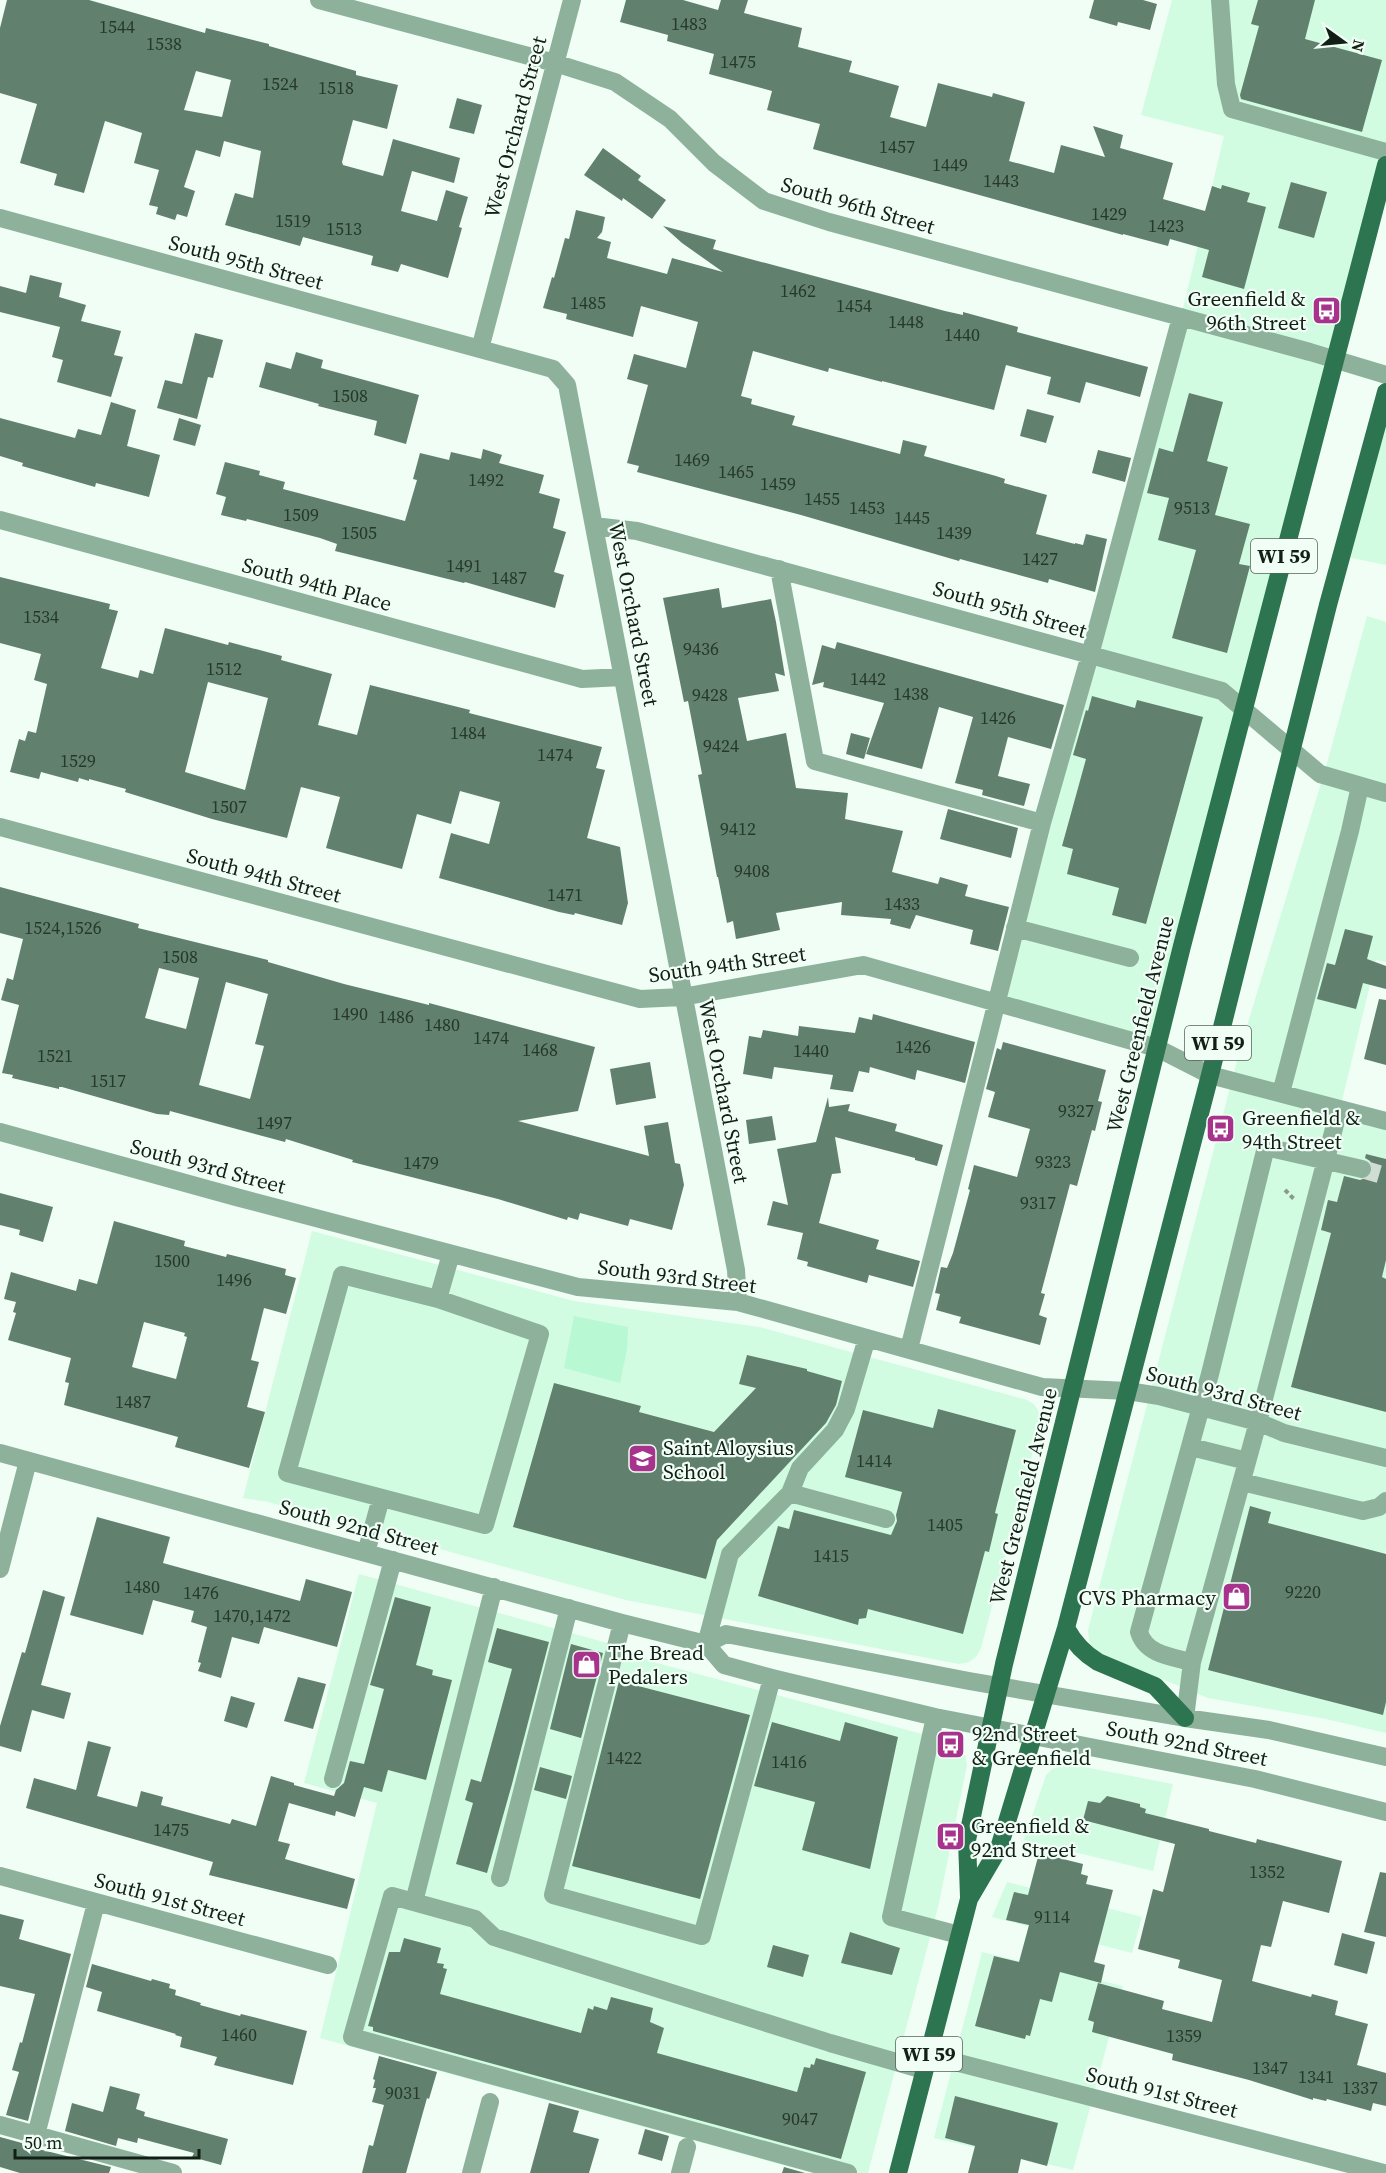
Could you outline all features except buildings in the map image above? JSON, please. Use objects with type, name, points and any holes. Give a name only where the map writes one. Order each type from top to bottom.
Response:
[{"type":"main road","name":"West Greenfield Avenue","points":[[969,1899],[968,1839],[1000,1686],[1157,1048],[1386,165]]},
{"type":"main road","name":"West Greenfield Avenue","points":[[898,2173],[969,1899],[999,1848],[1066,1628],[1334,585],[1386,392]]},
{"type":"main road","points":[[1066,1628],[1074,1643],[1090,1657],[1155,1686],[1185,1718]]},
{"type":"street","name":"South 96th Street","points":[[319,0],[555,63],[615,82],[670,119],[714,164],[764,201],[829,222],[1336,359],[1386,375]]},
{"type":"street","name":"West Orchard Street","points":[[572,0],[480,349],[554,369],[567,385],[682,997],[736,1270],[738,1302]]},
{"type":"street","points":[[1220,0],[1226,84],[1232,109],[1386,152]]},
{"type":"street","name":"South 95th Street","points":[[0,218],[480,349]]},
{"type":"street","points":[[909,1349],[1042,823],[1181,317]]},
{"type":"street","name":"South 94th Place","points":[[0,520],[582,680],[623,677]]},
{"type":"street","name":"South 95th Street","points":[[594,526],[637,531],[1222,691],[1320,774],[1386,793]]},
{"type":"street","points":[[779,569],[815,761],[1042,823]]},
{"type":"street","points":[[1281,1093],[1360,786]]},
{"type":"street","name":"South 94th Street","points":[[0,827],[639,999],[682,997],[863,965],[1157,1048],[1210,1074],[1386,1121]]},
{"type":"street","points":[[1015,928],[1130,958]]},
{"type":"street","points":[[1185,1718],[1192,1662],[1340,1109]]},
{"type":"street","name":"South 93rd Street","points":[[0,1132],[578,1287],[738,1302],[1042,1387],[1128,1391],[1201,1407],[1258,1422],[1284,1432],[1386,1458]]},
{"type":"street","points":[[1192,1662],[1160,1654],[1148,1648],[1139,1632],[1191,1447],[1266,1147],[1362,1170]]},
{"type":"street","points":[[438,1299],[451,1254]]},
{"type":"street","points":[[342,1275],[438,1299],[540,1334],[485,1525],[287,1473],[342,1275]]},
{"type":"street","points":[[706,1644],[730,1554],[790,1493],[800,1468],[835,1430],[846,1409],[867,1338]]},
{"type":"street","points":[[1191,1447],[1247,1461]]},
{"type":"street","name":"South 92nd Street","points":[[0,1453],[706,1644],[724,1665],[772,1678],[935,1717],[1255,1779],[1386,1812]]},
{"type":"street","points":[[0,1569],[28,1461]]},
{"type":"street","points":[[1242,1482],[1363,1511],[1379,1508],[1386,1501]]},
{"type":"street","points":[[790,1493],[886,1519]]},
{"type":"street","points":[[366,1553],[381,1498]]},
{"type":"street","points":[[333,1779],[393,1560]]},
{"type":"street","points":[[414,1902],[494,1587]]},
{"type":"street","points":[[500,1878],[569,1608]]},
{"type":"street","points":[[622,1623],[553,1895],[702,1936],[772,1678]]},
{"type":"street","name":"South 92nd Street","points":[[706,1644],[726,1634],[1000,1686],[1269,1730],[1386,1757]]},
{"type":"street","points":[[935,1717],[891,1917],[959,1935]]},
{"type":"street","name":"South 91st Street","points":[[0,1876],[328,1965]]},
{"type":"street","name":"South 91st Street","points":[[848,2173],[352,2037],[392,1896],[475,1919],[494,1938],[818,2039],[1384,2173]]},
{"type":"street","points":[[36,2135],[96,1903]]},
{"type":"street","points":[[471,2173],[490,2102]]},
{"type":"street","points":[[0,2125],[172,2173]]},
{"type":"street","points":[[680,2173],[687,2147]]},
{"type":"shaded area","points":[[1172,0],[1386,0],[1386,165],[1157,1048],[995,1003],[1181,317],[1224,136],[1141,115]]},
{"type":"shaded area","points":[[1386,392],[1386,565],[1342,556]]},
{"type":"shaded area","points":[[1367,616],[1386,622],[1386,962],[1376,960],[1340,1109],[1386,1121],[1386,1549],[1370,1617],[1386,1621],[1386,1733],[1326,1719],[1208,1698],[1097,1652],[1089,1640],[1088,1630],[1242,1042],[1326,767]]},
{"type":"shaded area","name":"Saint Aloysius School","points":[[312,1231],[574,1301],[759,1327],[1027,1400],[1034,1404],[1041,1421],[981,1648],[976,1657],[969,1662],[959,1664],[626,1600],[268,1502],[243,1498]]},
{"type":"shaded area","points":[[574,1316],[628,1327],[627,1349],[620,1383],[564,1368]]},
{"type":"shaded area","points":[[359,1574],[618,1646],[657,1663],[952,1742],[960,1748],[965,1755],[967,1765],[939,1903],[868,2173],[812,2173],[320,2038],[377,1803],[304,1783]]},
{"type":"shaded area","points":[[1069,1764],[1173,1784],[1153,1871],[1024,1840],[1046,1775],[1052,1769]]},
{"type":"shaded area","points":[[1007,1882],[1142,1917],[1132,1953],[992,1917]]},
{"type":"shaded area","points":[[982,1952],[1123,1986],[1073,2170],[934,2138]]},
{"type":"tunnel","points":[[1362,1169],[1386,1176]]},
{"type":"place","name":"Greenfield & 96th Street","points":[[1327,310]]},
{"type":"place","name":"Greenfield & 94th Street","points":[[1221,1129]]},
{"type":"place","name":"Saint Aloysius School","points":[[642,1459]]},
{"type":"place","name":"CVS Pharmacy","points":[[1237,1597]]},
{"type":"place","name":"The Bread Pedalers","points":[[587,1664]]},
{"type":"place","name":"92nd Street & Greenfield","points":[[951,1745]]},
{"type":"place","name":"Greenfield & 92nd Street","points":[[950,1837]]}]
